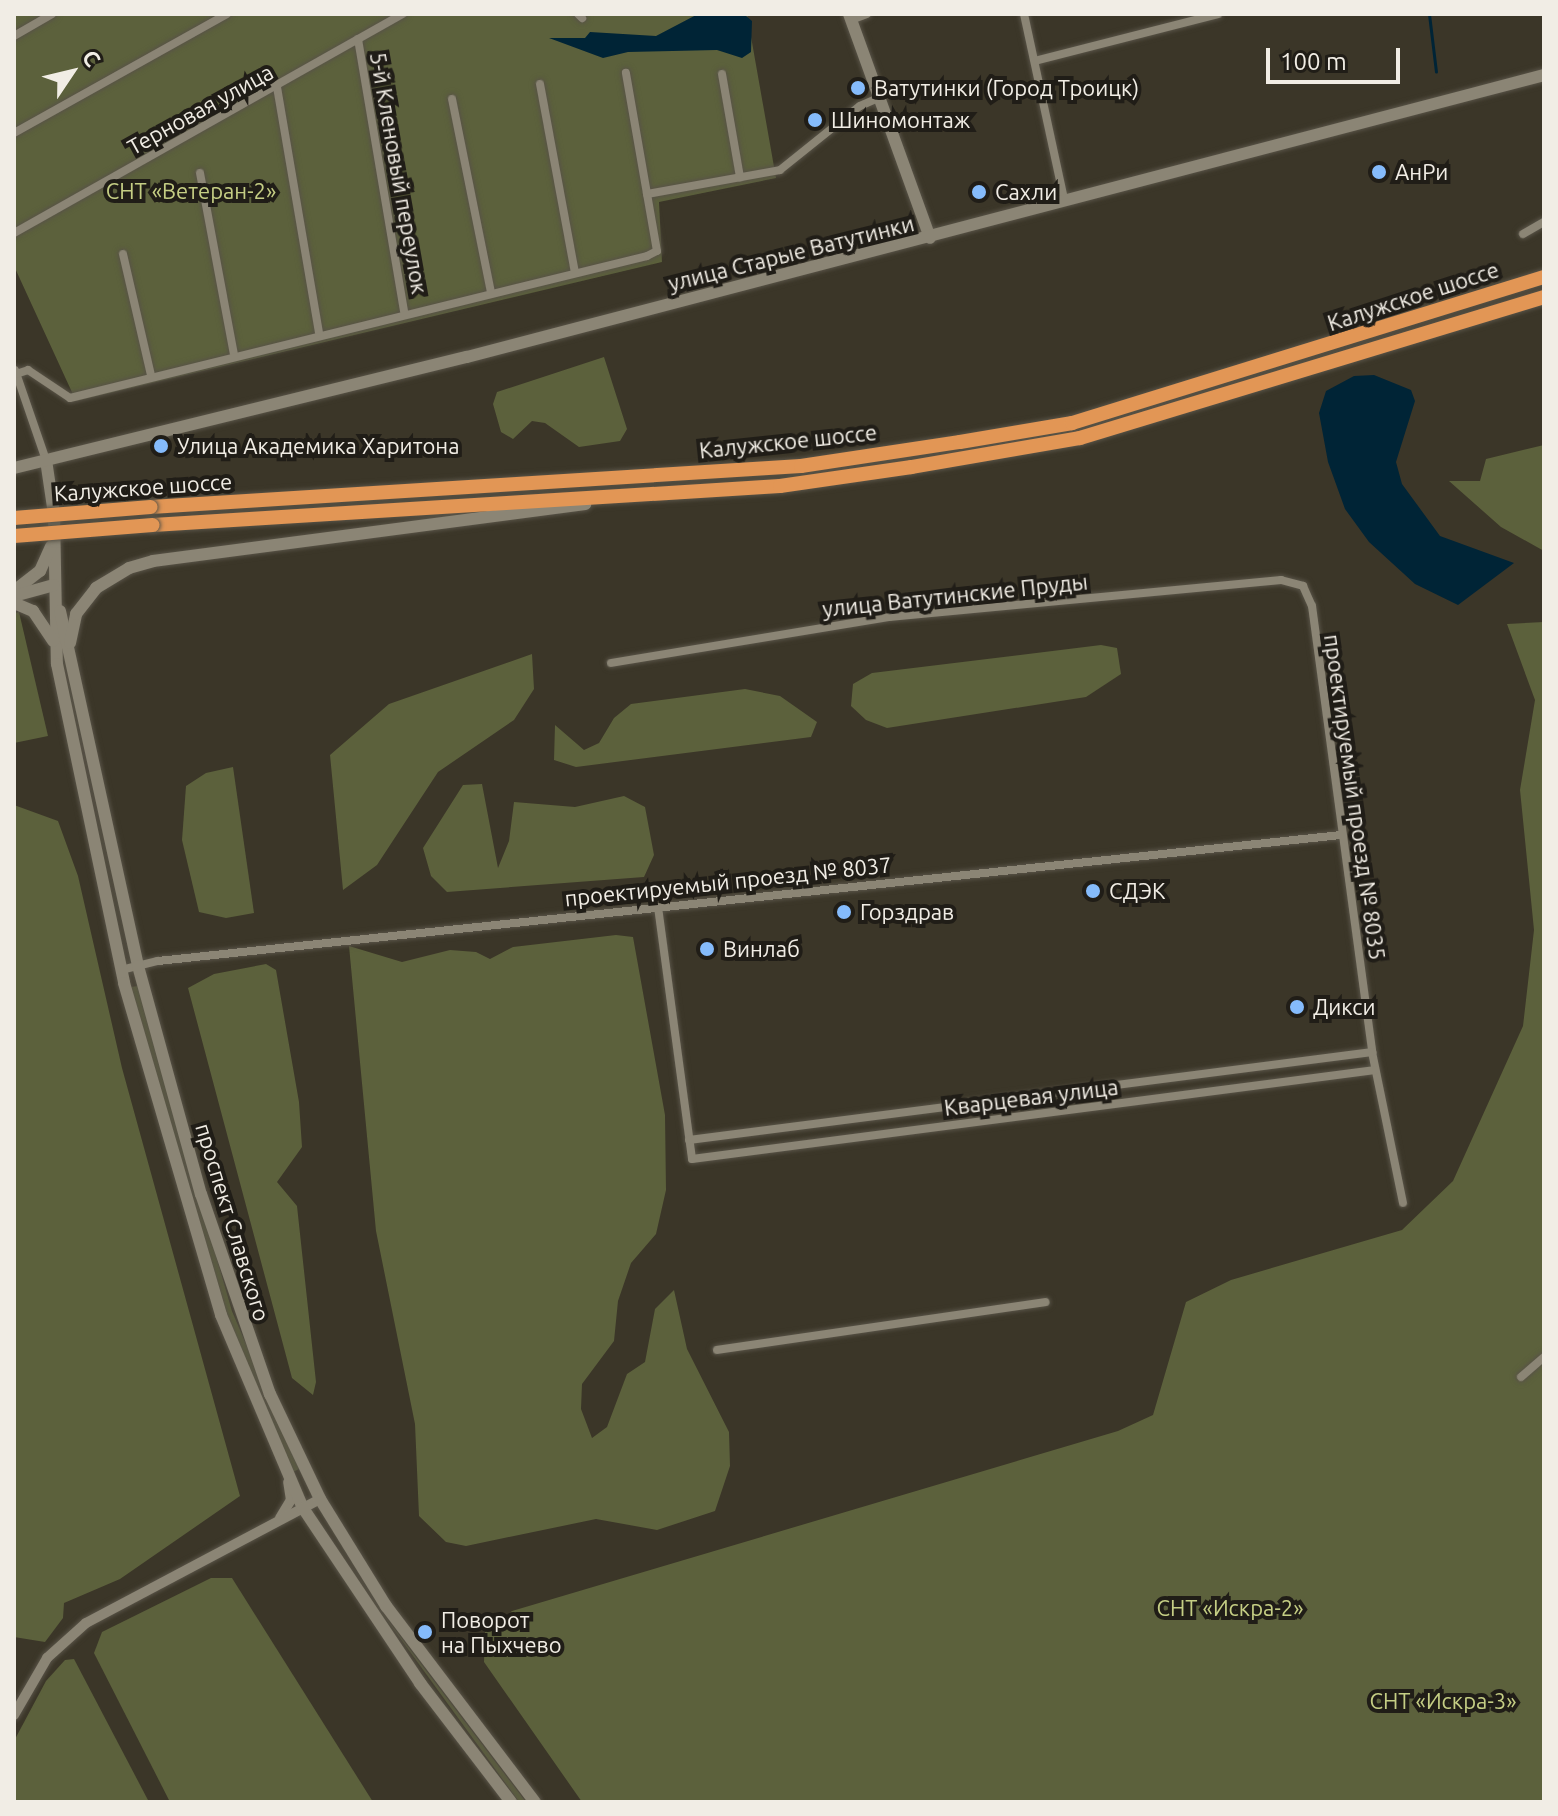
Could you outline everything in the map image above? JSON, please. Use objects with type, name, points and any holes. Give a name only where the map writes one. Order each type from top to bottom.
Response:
[{"type":"highway","name":"Калужское шоссе","points":[[14,518],[801,466],[960,442],[1072,423],[1544,277]]},
{"type":"highway","name":"Калужское шоссе","points":[[14,536],[780,486],[1080,438],[1544,297]]},
{"type":"main road","points":[[850,17],[930,238]]},
{"type":"main road","name":"улица Старые Ватутинки","points":[[46,460],[930,238],[1064,199],[1544,75]]},
{"type":"main road","name":"Калужское шоссе","points":[[14,468],[46,460]]},
{"type":"main road","name":"проспект Славского","points":[[46,460],[54,536],[54,645],[121,970],[221,1315],[288,1479],[303,1508],[420,1683],[511,1802]]},
{"type":"main road","points":[[69,654],[72,627],[84,602],[129,568],[636,496]]},
{"type":"main road","points":[[14,594],[40,571],[54,536]]},
{"type":"main road","points":[[14,594],[54,585]]},
{"type":"main road","name":"проспект Славского","points":[[54,585],[138,966],[238,1310],[270,1394],[320,1499],[386,1606],[535,1802]]},
{"type":"main road","points":[[14,603],[33,611],[54,645]]},
{"type":"street","points":[[14,36],[52,14]]},
{"type":"street","points":[[14,133],[227,14]]},
{"type":"street","name":"Терновая улица","points":[[14,233],[402,14]]},
{"type":"street","points":[[850,17],[867,14]]},
{"type":"street","points":[[1024,14],[1064,199]]},
{"type":"street","points":[[1035,61],[1218,14]]},
{"type":"street","name":"5-й Кленовый переулок","points":[[358,39],[404,312]]},
{"type":"street","points":[[46,460],[15,372],[28,370],[41,376],[70,398],[234,354],[657,251],[626,73]]},
{"type":"street","points":[[722,74],[740,177]]},
{"type":"street","points":[[540,84],[575,272]]},
{"type":"street","points":[[277,87],[319,333]]},
{"type":"street","points":[[647,194],[780,170],[860,106],[880,97]]},
{"type":"street","points":[[452,99],[491,293]]},
{"type":"street","points":[[200,173],[234,354]]},
{"type":"street","points":[[1523,234],[1544,222]]},
{"type":"street","points":[[123,254],[151,375]]},
{"type":"street","name":"улица Ватутинские Пруды","points":[[611,663],[889,617],[1281,580],[1303,586]]},
{"type":"street","name":"проектируемый проезд № 8035","points":[[1303,586],[1312,606],[1372,1052],[1403,1203]]},
{"type":"street","name":"проектируемый проезд № 8037","points":[[121,970],[658,907],[1341,835]]},
{"type":"street","points":[[658,907],[689,1140]]},
{"type":"street","name":"Кварцевая улица","points":[[1372,1052],[689,1140],[692,1159],[1375,1070]]},
{"type":"street","points":[[717,1350],[1046,1302]]},
{"type":"street","points":[[1521,1377],[1544,1357]]},
{"type":"street","points":[[276,1522],[291,1500],[288,1479]]},
{"type":"street","points":[[14,1715],[47,1658],[86,1623],[320,1499]]},
{"type":"street","points":[[276,1522],[296,1518],[317,1531]]},
{"type":"green space","name":"СНТ «Ветеран-2»","points":[[14,14],[747,14],[776,178],[659,202],[662,262],[76,401],[14,266]]},
{"type":"green space","points":[[604,357],[627,429],[620,441],[579,447],[545,423],[532,421],[513,439],[501,432],[493,404],[497,392]]},
{"type":"green space","points":[[1544,445],[1544,551],[1501,527],[1449,481],[1480,481],[1486,459]]},
{"type":"green space","points":[[19,612],[48,736],[14,743],[14,613]]},
{"type":"green space","points":[[1544,622],[1544,1802],[582,1802],[484,1662],[485,1632],[512,1611],[1118,1431],[1153,1415],[1186,1302],[1231,1280],[1402,1230],[1453,1181],[1523,1026],[1534,930],[1520,790],[1535,700],[1507,624]]},
{"type":"green space","points":[[1101,645],[1117,648],[1121,674],[1086,697],[887,728],[866,720],[851,706],[853,684],[872,673]]},
{"type":"green space","points":[[532,654],[534,689],[514,720],[438,772],[377,865],[343,890],[330,755],[389,704]]},
{"type":"green space","points":[[745,689],[780,696],[817,722],[811,737],[576,767],[554,760],[555,725],[584,750],[599,743],[614,718],[631,704]]},
{"type":"green space","points":[[233,767],[254,913],[226,918],[199,912],[182,840],[186,786],[206,773]]},
{"type":"green space","points":[[482,784],[498,868],[509,841],[514,802],[575,807],[624,796],[645,807],[654,855],[644,877],[447,892],[431,876],[423,848],[463,785]]},
{"type":"green space","points":[[14,805],[58,821],[78,876],[122,1068],[240,1496],[120,1579],[64,1603],[63,1618],[45,1642],[14,1637]]},
{"type":"green space","points":[[616,935],[633,937],[665,1115],[666,1190],[656,1234],[631,1263],[618,1301],[614,1341],[582,1384],[581,1409],[592,1438],[607,1427],[627,1374],[645,1362],[655,1309],[674,1290],[687,1349],[729,1432],[730,1466],[715,1511],[657,1530],[596,1519],[466,1546],[446,1542],[419,1516],[415,1424],[376,1231],[349,946],[402,962],[450,950],[476,952],[490,959],[513,947]]},
{"type":"green space","points":[[266,964],[276,970],[299,1102],[302,1147],[277,1182],[297,1206],[316,1382],[313,1395],[292,1378],[188,988],[214,974]]},
{"type":"green space","points":[[138,986],[232,1311],[299,1469],[293,1472],[227,1314],[131,987]]},
{"type":"green space","points":[[211,1578],[232,1578],[373,1802],[170,1802],[94,1653],[102,1632]]},
{"type":"green space","points":[[379,1609],[400,1636],[526,1802],[519,1802]]},
{"type":"green space","points":[[74,1659],[149,1802],[14,1802],[14,1741],[46,1681],[65,1660]]},
{"type":"water","points":[[698,14],[745,15],[752,21],[751,52],[742,58],[717,50],[628,52],[603,58],[549,38],[585,38],[590,32],[656,36]]},
{"type":"water","points":[[1374,375],[1411,390],[1415,401],[1396,462],[1402,484],[1440,536],[1514,563],[1458,605],[1415,584],[1369,542],[1345,509],[1328,462],[1319,413],[1326,391],[1354,376]]},
{"type":"waterway","points":[[1429,14],[1436,72]]},
{"type":"place","name":"Ватутинки (Город Троицк)","points":[[858,88]]},
{"type":"place","name":"Шиномонтаж","points":[[815,120]]},
{"type":"place","name":"АнРи","points":[[1379,172]]},
{"type":"place","name":"Сахли","points":[[979,192]]},
{"type":"place","name":"Улица Академика Харитона","points":[[161,446]]},
{"type":"place","name":"СДЭК","points":[[1093,891]]},
{"type":"place","name":"Горздрав","points":[[844,912]]},
{"type":"place","name":"Винлаб","points":[[707,949]]},
{"type":"place","name":"Дикси","points":[[1297,1007]]},
{"type":"place","name":"Поворот на Пыхчево","points":[[425,1632]]},
{"type":"park label","name":"СНТ «Искра-2»","points":[[1230,1608]]},
{"type":"park label","name":"СНТ «Искра-3»","points":[[1443,1701]]}]
